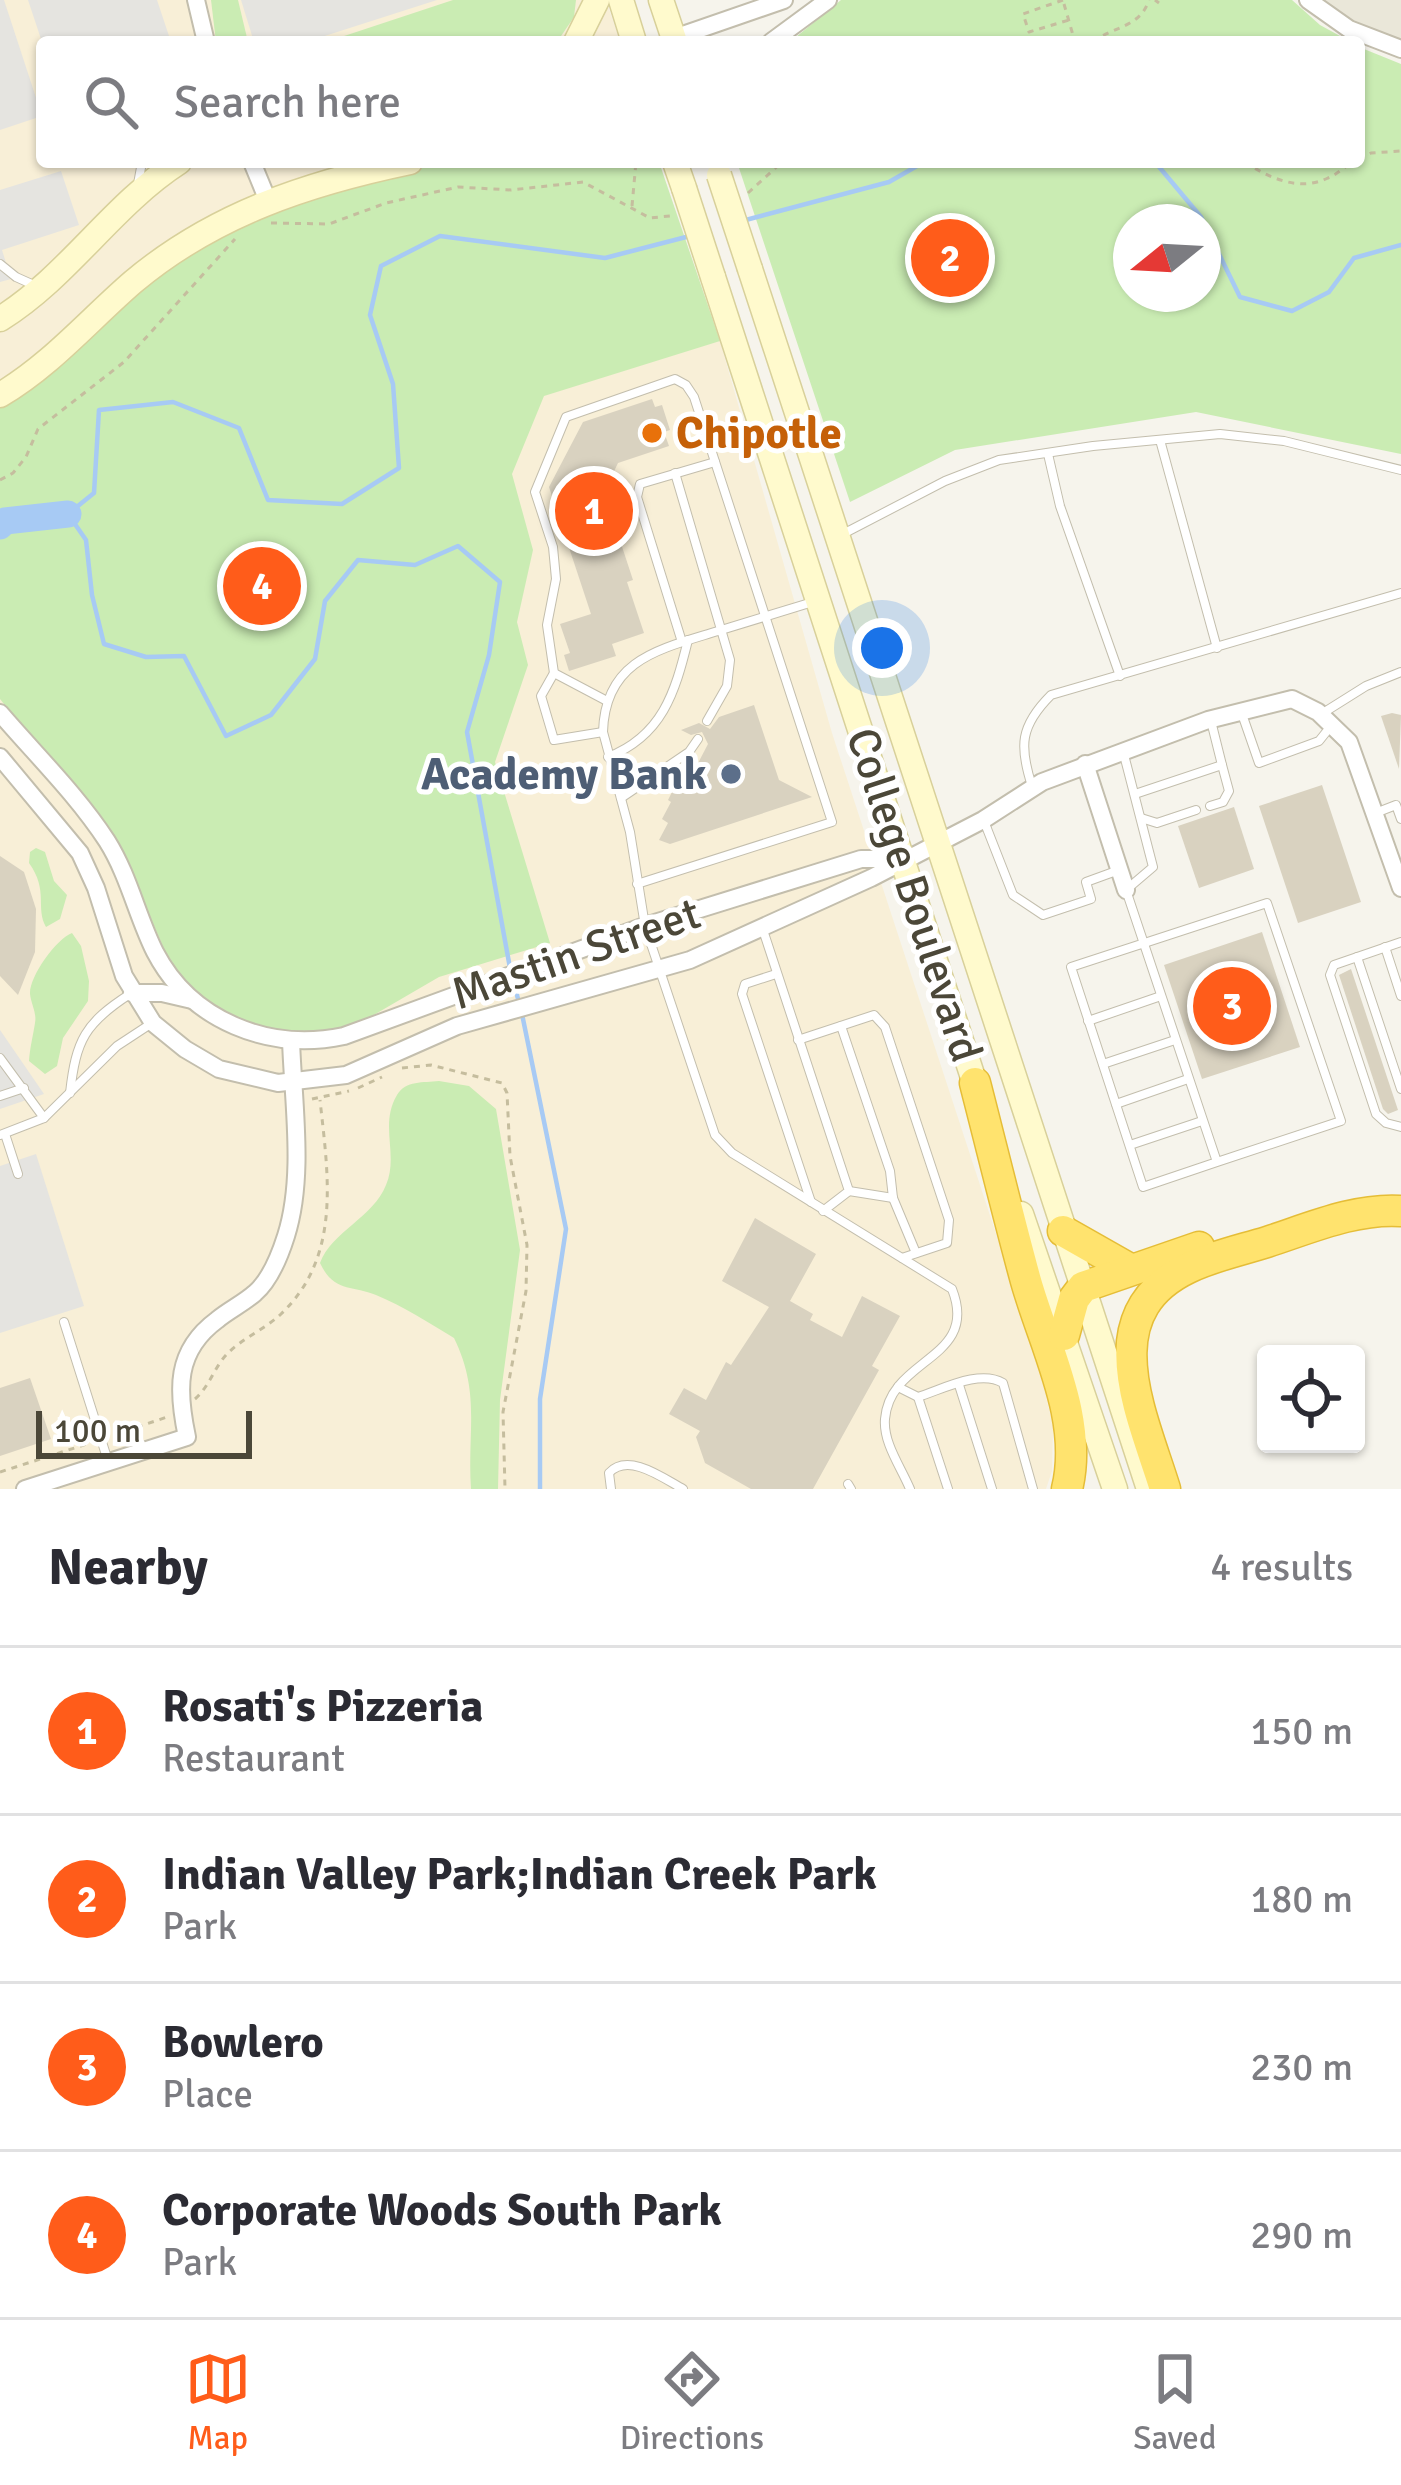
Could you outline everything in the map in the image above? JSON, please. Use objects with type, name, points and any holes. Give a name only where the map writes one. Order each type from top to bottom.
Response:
[{"type":"highway","points":[[975,1083],[1070,1426],[1073,1455],[1067,1489]]},
{"type":"highway","points":[[1064,1335],[1074,1299],[1083,1287],[1340,1202],[1380,1194],[1401,1196]]},
{"type":"highway","points":[[1165,1489],[1129,1363],[1134,1325],[1153,1294],[1187,1268],[1210,1260],[1345,1217],[1401,1211]]},
{"type":"highway","points":[[1063,1231],[1130,1269]]},
{"type":"main road","points":[[579,36],[597,0]]},
{"type":"main road","points":[[621,0],[632,36]]},
{"type":"main road","points":[[661,0],[668,36]]},
{"type":"main road","points":[[0,319],[43,289],[137,194],[171,168]]},
{"type":"main road","points":[[0,395],[37,371],[109,303],[199,235],[264,213],[328,180],[383,168]]},
{"type":"main road","name":"College Boulevard","points":[[676,168],[975,1083],[1114,1489]]},
{"type":"main road","name":"College Boulevard","points":[[717,169],[1149,1489]]},
{"type":"street","points":[[196,0],[205,36]]},
{"type":"street","points":[[683,36],[784,0]]},
{"type":"street","points":[[779,36],[828,0]]},
{"type":"street","points":[[1308,0],[1348,29],[1399,43]]},
{"type":"street","points":[[253,168],[264,213]]},
{"type":"street","name":"Mastin Street","points":[[2,764],[80,854],[132,993],[153,1022],[184,1049],[219,1069],[259,1080],[292,1082],[346,1075],[435,1035],[660,970],[871,878],[983,820],[1033,788],[1123,750],[1292,699],[1326,720]]},
{"type":"street","points":[[0,713],[106,840],[127,879],[155,952],[193,1001]]},
{"type":"street","points":[[1326,720],[1349,742],[1399,876]]},
{"type":"street","points":[[2,764],[30,749]]},
{"type":"street","points":[[1084,764],[1126,890]]},
{"type":"street","name":"Mastin Street","points":[[291,1040],[344,1036],[645,926],[861,859],[902,859]]},
{"type":"street","points":[[26,1489],[188,1437],[179,1400],[180,1367],[210,1324],[257,1292],[275,1264],[292,1208],[291,1040],[239,1028],[193,1001],[163,993],[132,993]]},
{"type":"lane","points":[[137,194],[141,168]]},
{"type":"lane","points":[[0,264],[43,289]]},
{"type":"lane","points":[[603,732],[554,740],[541,696],[554,673],[547,626],[556,579],[554,547],[536,492],[566,417],[675,380],[686,385],[694,397],[832,822],[637,884]]},
{"type":"lane","points":[[838,537],[945,481],[999,460],[1160,440],[1220,434],[1284,441],[1401,470]]},
{"type":"lane","points":[[1160,440],[1217,648]]},
{"type":"lane","points":[[1048,454],[1060,506],[1120,676]]},
{"type":"lane","points":[[608,758],[648,735],[663,716],[676,689],[685,641],[637,497],[640,484],[715,462]]},
{"type":"lane","points":[[675,473],[730,660],[727,686],[707,721]]},
{"type":"lane","points":[[1033,788],[1022,754],[1031,715],[1051,695],[1401,593]]},
{"type":"lane","points":[[818,600],[641,658],[614,687],[603,732],[621,798],[645,926],[715,1135],[731,1154],[952,1288],[960,1310],[957,1331],[898,1387],[885,1417],[887,1439],[910,1489]]},
{"type":"lane","points":[[1241,712],[1259,763],[1319,741],[1326,720],[1366,686],[1401,672]]},
{"type":"lane","points":[[554,673],[607,701]]},
{"type":"lane","points":[[1210,806],[1223,802],[1228,790],[1211,720]]},
{"type":"lane","points":[[621,798],[689,752],[698,739]]},
{"type":"lane","points":[[1123,750],[1153,867],[1126,890],[1217,1162]]},
{"type":"lane","points":[[1135,794],[1222,766]]},
{"type":"lane","points":[[1374,813],[1396,805],[1401,819]]},
{"type":"lane","points":[[1141,818],[1157,823],[1196,811]]},
{"type":"lane","points":[[983,820],[1013,895],[1043,916],[1091,898],[1086,881],[1120,870]]},
{"type":"lane","points":[[1267,903],[1341,1121],[1143,1187],[1088,1021],[1071,967],[1267,903]]},
{"type":"lane","points":[[762,929],[849,1191]]},
{"type":"lane","points":[[1401,942],[1334,965],[1330,975],[1376,1114],[1386,1124],[1401,1127]]},
{"type":"lane","points":[[1385,947],[1401,997]]},
{"type":"lane","points":[[1357,957],[1401,1089]]},
{"type":"lane","points":[[776,974],[746,985],[742,994],[811,1204]]},
{"type":"lane","points":[[70,1094],[85,1029],[98,1014],[132,993]]},
{"type":"lane","points":[[1088,1021],[1161,996]]},
{"type":"lane","points":[[798,1040],[874,1015],[885,1027],[949,1220],[947,1243],[900,1258]]},
{"type":"lane","points":[[18,1174],[3,1134],[44,1118],[117,1046],[153,1022]]},
{"type":"lane","points":[[841,1026],[890,1171],[893,1198],[916,1253]]},
{"type":"lane","points":[[1103,1064],[1176,1040]]},
{"type":"lane","points":[[0,1058],[44,1118]]},
{"type":"lane","points":[[1116,1104],[1189,1079]]},
{"type":"lane","points":[[0,1096],[24,1088]]},
{"type":"lane","points":[[1130,1145],[1203,1121]]},
{"type":"lane","points":[[824,1211],[849,1191],[893,1198]]},
{"type":"lane","points":[[64,1322],[109,1462]]},
{"type":"lane","points":[[898,1387],[918,1397],[995,1377],[1003,1383],[1033,1489]]},
{"type":"lane","points":[[958,1384],[992,1489]]},
{"type":"lane","points":[[918,1397],[948,1489]]},
{"type":"lane","points":[[611,1489],[609,1473],[626,1463],[683,1489]]},
{"type":"path","points":[[1069,20],[1029,32],[1023,14],[1063,0],[1074,36]]},
{"type":"path","points":[[1106,36],[1130,25],[1154,1]]},
{"type":"path","points":[[1365,156],[1401,151]]},
{"type":"path","points":[[632,208],[635,168]]},
{"type":"path","points":[[747,194],[775,168]]},
{"type":"path","points":[[1254,168],[1275,181],[1297,183],[1321,182],[1343,168]]},
{"type":"path","points":[[264,213],[288,221],[329,224],[386,202],[458,187],[511,190],[583,182],[650,218],[684,200]]},
{"type":"path","points":[[0,480],[26,457],[38,430],[124,362],[223,252],[248,232]]},
{"type":"path","points":[[415,1064],[502,1083],[507,1093],[510,1156],[527,1244],[526,1292],[503,1412],[506,1489]]},
{"type":"path","points":[[310,1100],[320,1098]]},
{"type":"path","points":[[0,1472],[101,1439]]},
{"type":"shaded area","points":[[0,0],[606,0],[618,36],[36,36],[36,168],[661,168],[720,341],[832,733],[1037,1359],[1053,1426],[1052,1471],[1046,1489],[0,1489]]},
{"type":"shaded area","points":[[0,0],[4,0],[36,98],[36,118],[0,130]]},
{"type":"shaded area","points":[[28,0],[157,0],[169,36],[40,36]]},
{"type":"shaded area","points":[[241,0],[437,0],[325,36],[252,36]]},
{"type":"shaded area","points":[[1321,0],[1401,0],[1401,42],[1354,24]]},
{"type":"shaded area","points":[[61,171],[79,225],[2,250],[11,279],[0,282],[0,190]]},
{"type":"shaded area","points":[[0,1030],[44,1094],[0,1109]]},
{"type":"shaded area","points":[[36,1154],[84,1306],[0,1333],[0,1166]]},
{"type":"green space","points":[[211,0],[238,0],[247,36],[215,36]]},
{"type":"green space","points":[[453,0],[576,0],[574,17],[561,36],[344,36]]},
{"type":"green space","points":[[841,0],[1292,0],[1340,36],[797,36]]},
{"type":"green space","points":[[1365,49],[1401,64],[1401,454],[1196,412],[955,450],[850,502],[739,168],[1365,168]]},
{"type":"green space","points":[[423,168],[661,168],[720,341],[544,396],[512,474],[533,550],[517,622],[528,665],[495,762],[550,943],[439,977],[372,1016],[319,1032],[277,1032],[251,1026],[203,999],[179,974],[122,852],[0,699],[0,405],[173,262],[269,209]]},
{"type":"green space","points":[[36,848],[45,852],[54,881],[67,895],[60,919],[46,927],[39,882],[29,863],[30,852]]},
{"type":"green space","points":[[72,933],[81,946],[88,1001],[63,1038],[57,1066],[45,1074],[29,1061],[35,1019],[31,987],[51,950]]},
{"type":"green space","points":[[439,1081],[469,1086],[496,1109],[520,1250],[500,1400],[498,1489],[471,1489],[470,1395],[454,1338],[386,1299],[338,1284],[320,1263],[386,1185],[391,1162],[390,1118],[397,1095],[410,1085]]},
{"type":"building","points":[[652,399],[655,407],[662,405],[670,430],[664,432],[669,446],[618,463],[604,492],[633,580],[627,582],[644,633],[612,644],[616,656],[569,671],[564,655],[570,653],[560,624],[591,614],[549,487],[583,422]]},
{"type":"building","name":"Academy Bank","points":[[754,705],[779,780],[812,797],[670,844],[659,840],[678,780],[690,764],[696,767],[708,744],[702,732],[691,735],[681,730],[699,723],[710,729],[719,717]]},
{"type":"building","points":[[1401,715],[1399,769],[1381,716]]},
{"type":"building","points":[[1322,785],[1361,902],[1298,923],[1259,806]]},
{"type":"building","points":[[1234,807],[1254,869],[1199,888],[1178,826]]},
{"type":"building","points":[[0,856],[24,872],[36,909],[35,952],[18,995],[0,976]]},
{"type":"building","points":[[1262,932],[1300,1047],[1202,1079],[1164,965]]},
{"type":"building","points":[[1351,969],[1398,1110],[1388,1114],[1339,975]]},
{"type":"building","points":[[755,1218],[816,1254],[790,1301],[813,1314],[810,1320],[842,1337],[862,1296],[900,1316],[872,1366],[879,1370],[813,1489],[751,1489],[705,1463],[696,1437],[700,1431],[669,1414],[684,1388],[706,1400],[726,1362],[731,1365],[769,1307],[722,1281]]},
{"type":"building","points":[[30,1378],[51,1439],[0,1456],[0,1388]]},
{"type":"waterway","points":[[742,221],[889,182],[914,168]]},
{"type":"waterway","points":[[1160,168],[1201,217],[1240,297],[1292,311],[1329,292],[1354,258],[1401,245]]},
{"type":"waterway","points":[[510,968],[467,732],[489,655],[500,582],[458,546],[415,565],[358,560],[325,601],[315,659],[271,715],[226,736],[184,656],[146,657],[104,644],[86,540],[68,514],[94,493],[99,410],[173,402],[239,428],[268,500],[342,504],[399,468],[393,384],[370,315],[381,266],[440,236],[605,258],[690,236]]},
{"type":"waterway","points":[[0,526],[5,521],[68,514]]},
{"type":"waterway","points":[[513,979],[519,1003]]},
{"type":"waterway","points":[[522,1014],[566,1229],[540,1399],[540,1489]]},
{"type":"place","name":"Indian Valley Park;Indian Creek Park","points":[[950,258]]},
{"type":"place","name":"Chipotle","points":[[652,433]]},
{"type":"place","name":"Rosati's Pizzeria","points":[[594,511]]},
{"type":"place","name":"Corporate Woods South Park","points":[[262,586]]},
{"type":"place","name":"Academy Bank","points":[[731,774]]},
{"type":"place","name":"Bowlero","points":[[1232,1006]]}]
